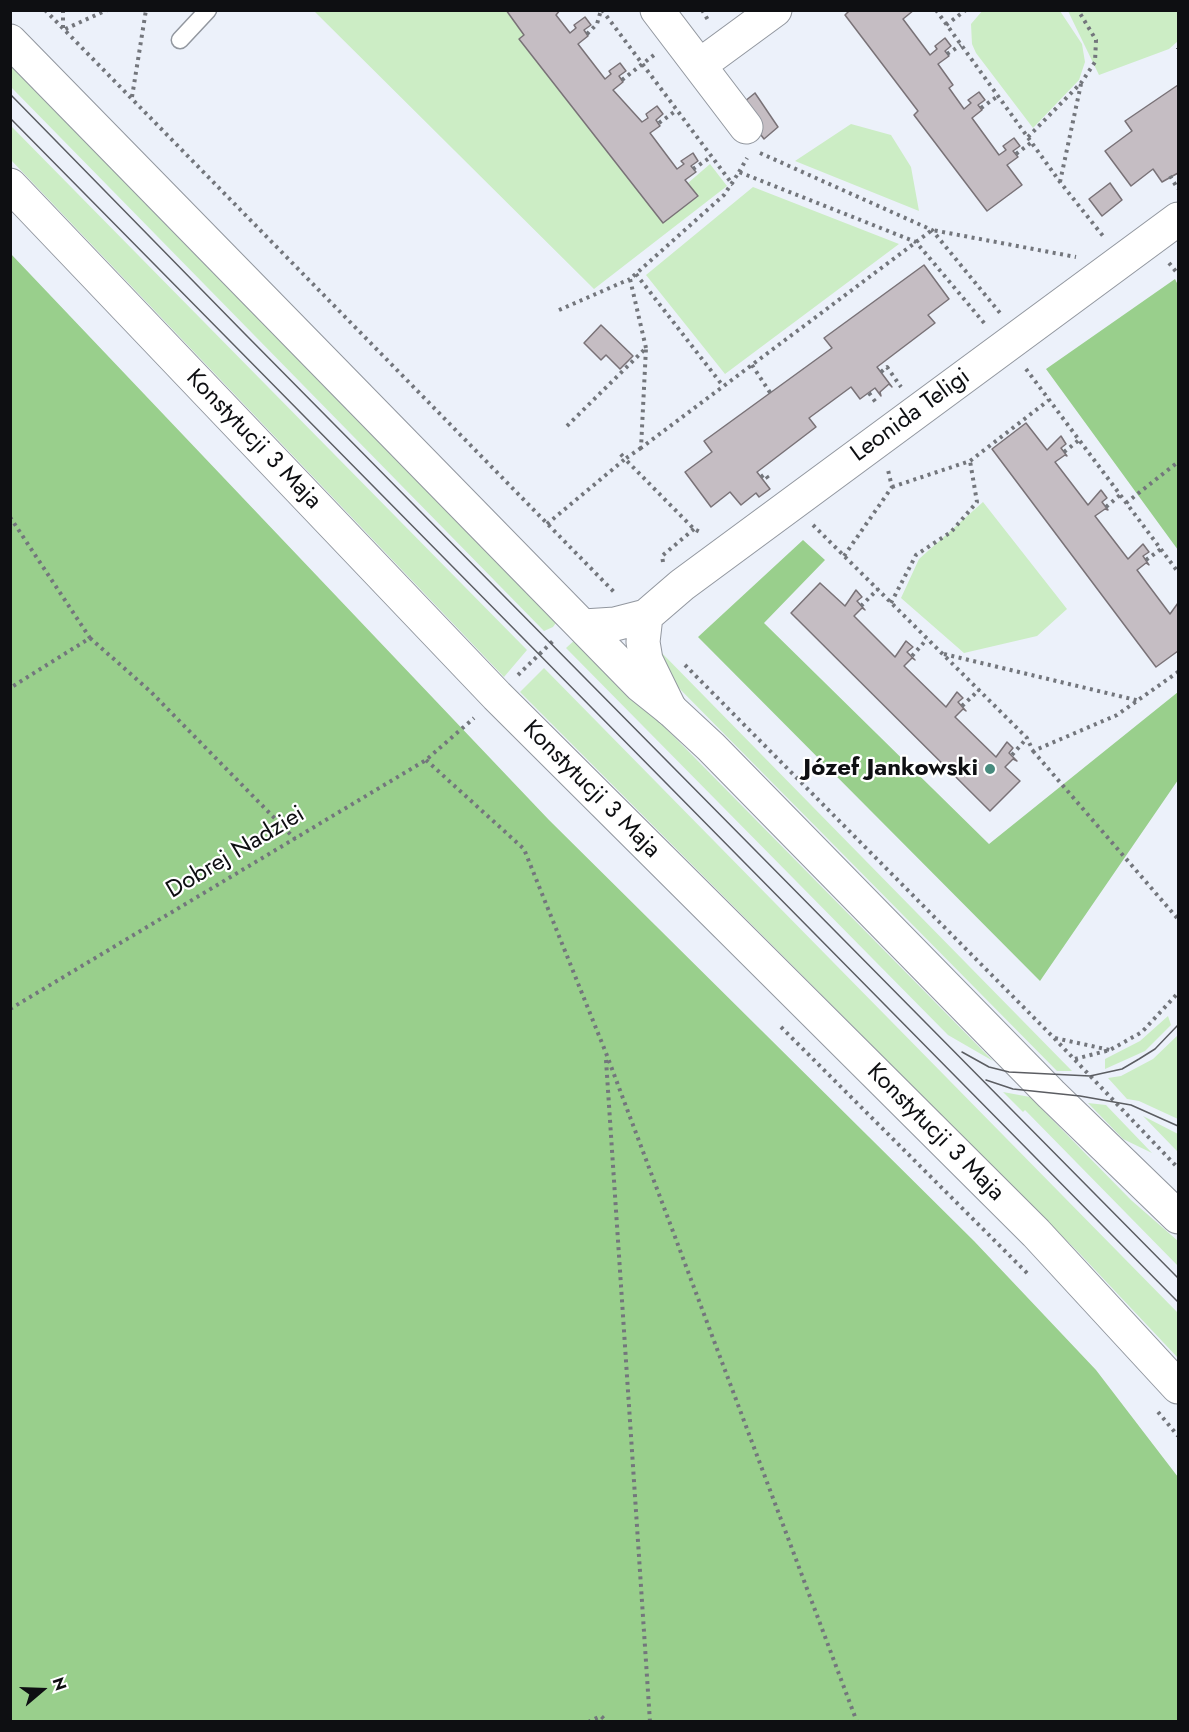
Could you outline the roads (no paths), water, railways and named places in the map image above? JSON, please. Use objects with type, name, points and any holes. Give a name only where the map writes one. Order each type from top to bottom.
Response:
[{"type":"street","points":[[657,10],[746,127]]},
{"type":"street","points":[[700,65],[775,10]]},
{"type":"street","points":[[10,41],[580,622],[639,685],[670,709],[711,747],[1067,1110],[1179,1217]]},
{"type":"street","name":"Konstytucji 3 Maja","points":[[10,185],[497,696],[1036,1233],[1179,1387]]},
{"type":"street","name":"Leonida Teligi","points":[[580,622],[615,624],[643,616],[681,585],[1179,219]]},
{"type":"street","points":[[643,616],[645,655],[670,709]]},
{"type":"lane","points":[[180,40],[208,10]]},
{"type":"tram line","points":[[10,94],[1178,1278]]},
{"type":"tram line","points":[[10,118],[1178,1302]]},
{"type":"tram line","points":[[962,1052],[989,1067],[1009,1072],[1090,1076],[1122,1069],[1155,1049],[1178,1025]]},
{"type":"tram line","points":[[986,1080],[1013,1089],[1080,1096],[1131,1105],[1178,1126]]},
{"type":"place","name":"Józef Jankowski","points":[[990,769]]}]
